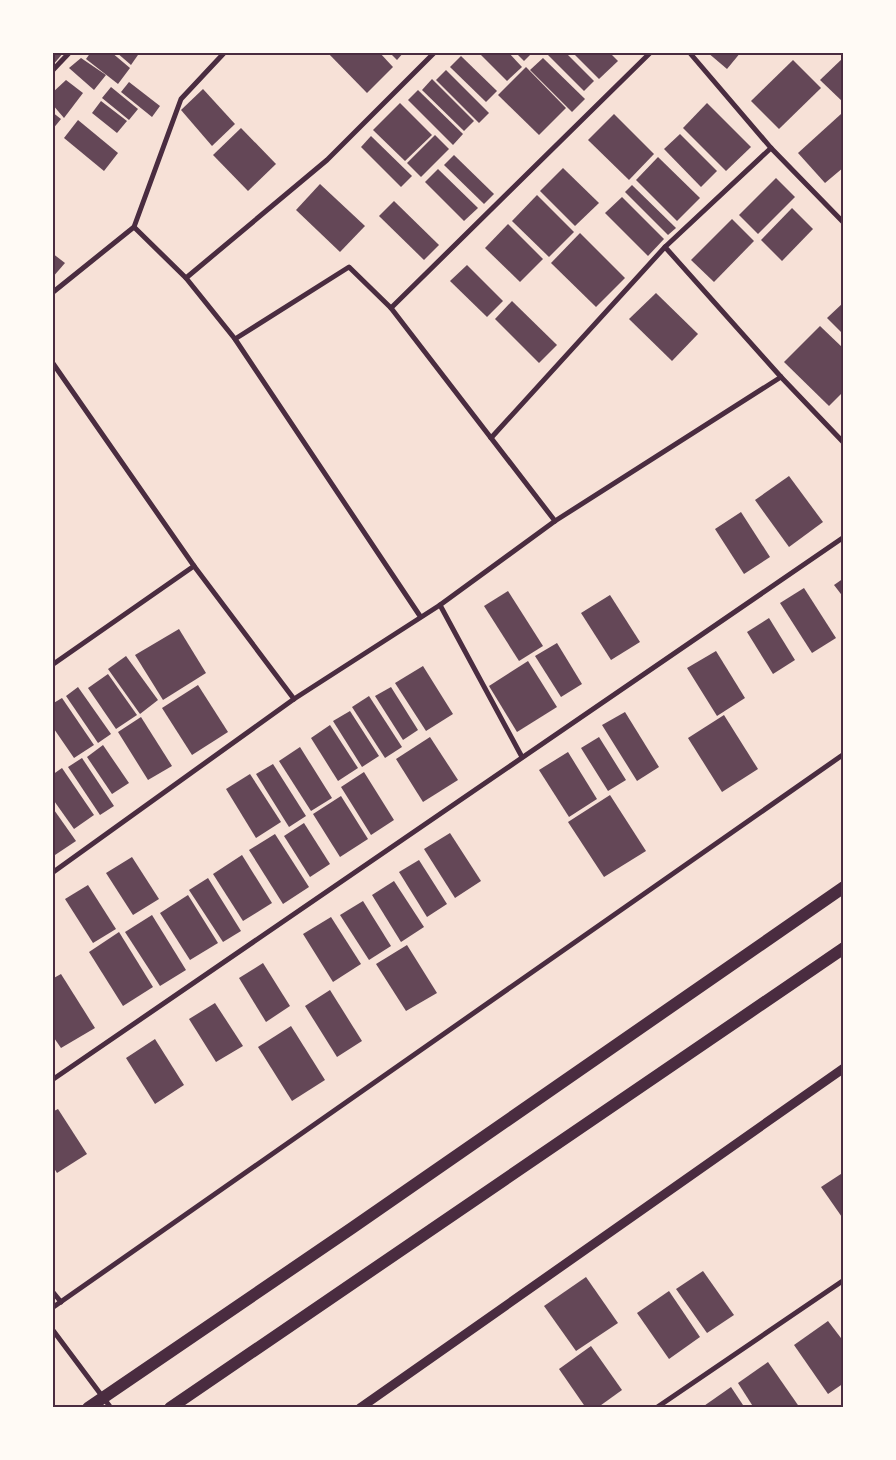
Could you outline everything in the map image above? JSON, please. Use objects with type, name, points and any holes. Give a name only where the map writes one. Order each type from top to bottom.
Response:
[{"type":"main road","points":[[88,1408],[108,1402],[352,1228],[844,887]]},
{"type":"main road","points":[[170,1408],[844,948]]},
{"type":"street","points":[[52,71],[70,52]]},
{"type":"street","points":[[52,293],[134,227],[181,99],[225,52]]},
{"type":"street","points":[[186,278],[327,160],[435,52]]},
{"type":"street","points":[[390,308],[651,52]]},
{"type":"street","points":[[690,52],[771,148],[844,223]]},
{"type":"street","points":[[492,438],[665,247],[771,148]]},
{"type":"street","points":[[134,227],[186,278],[235,340],[420,616]]},
{"type":"street","points":[[665,247],[780,377],[844,443]]},
{"type":"street","points":[[235,340],[349,267],[390,308],[555,521]]},
{"type":"street","points":[[52,362],[194,566],[294,699]]},
{"type":"street","points":[[52,873],[294,699],[420,616],[440,605],[555,521],[780,377]]},
{"type":"street","points":[[52,1080],[844,537]]},
{"type":"street","points":[[52,665],[194,566]]},
{"type":"street","points":[[440,605],[522,757]]},
{"type":"street","points":[[52,1308],[844,754]]},
{"type":"street","points":[[365,1406],[844,1068]]},
{"type":"street","points":[[656,1408],[844,1280]]},
{"type":"street","points":[[52,1290],[61,1302]]},
{"type":"street","points":[[52,1329],[108,1402]]},
{"type":"building","points":[[52,52],[64,52],[52,66]]},
{"type":"building","points":[[91,52],[111,52],[130,68],[118,84],[86,59]]},
{"type":"building","points":[[116,52],[140,52],[131,65]]},
{"type":"building","points":[[327,52],[379,52],[393,67],[367,93]]},
{"type":"building","points":[[389,52],[404,52],[397,60]]},
{"type":"building","points":[[478,52],[508,52],[522,67],[507,81]]},
{"type":"building","points":[[515,52],[533,52],[524,61]]},
{"type":"building","points":[[549,52],[565,52],[594,81],[584,91],[547,54]]},
{"type":"building","points":[[572,52],[609,52],[618,61],[599,79]]},
{"type":"building","points":[[707,52],[741,52],[727,69]]},
{"type":"building","points":[[461,56],[497,91],[486,102],[450,67]]},
{"type":"building","points":[[844,57],[844,103],[820,80]]},
{"type":"building","points":[[81,58],[106,75],[94,90],[69,68]]},
{"type":"building","points":[[543,58],[585,99],[572,112],[530,70]]},
{"type":"building","points":[[793,60],[821,88],[779,129],[751,101]]},
{"type":"building","points":[[526,67],[566,108],[539,135],[498,95]]},
{"type":"building","points":[[446,70],[489,113],[479,123],[436,80]]},
{"type":"building","points":[[432,79],[474,121],[464,131],[422,90]]},
{"type":"building","points":[[66,80],[83,93],[64,118],[52,104],[52,93]]},
{"type":"building","points":[[129,82],[160,106],[152,117],[121,92]]},
{"type":"building","points":[[111,87],[138,109],[129,120],[102,98]]},
{"type":"building","points":[[203,89],[235,124],[212,146],[181,110]]},
{"type":"building","points":[[418,90],[463,134],[453,145],[408,100]]},
{"type":"building","points":[[101,101],[127,121],[117,133],[92,113]]},
{"type":"building","points":[[400,103],[432,135],[405,161],[373,130]]},
{"type":"building","points":[[707,103],[751,147],[726,171],[683,128]]},
{"type":"building","points":[[52,112],[61,119],[52,130]]},
{"type":"building","points":[[614,114],[654,154],[629,180],[588,140]]},
{"type":"building","points":[[841,114],[844,116],[844,167],[825,183],[798,153]]},
{"type":"building","points":[[78,120],[118,153],[104,171],[64,138]]},
{"type":"building","points":[[241,128],[276,164],[248,191],[213,155]]},
{"type":"building","points":[[680,134],[717,171],[701,187],[664,149]]},
{"type":"building","points":[[435,135],[449,149],[421,177],[407,163]]},
{"type":"building","points":[[371,136],[412,176],[401,187],[361,147]]},
{"type":"building","points":[[454,155],[494,194],[484,204],[444,165]]},
{"type":"building","points":[[658,157],[700,198],[677,221],[636,180]]},
{"type":"building","points":[[563,168],[599,203],[575,226],[540,191]]},
{"type":"building","points":[[438,169],[478,208],[464,221],[425,182]]},
{"type":"building","points":[[776,178],[795,197],[758,234],[739,215]]},
{"type":"building","points":[[320,184],[365,226],[340,252],[296,210]]},
{"type":"building","points":[[632,185],[676,228],[668,235],[625,192]]},
{"type":"building","points":[[537,195],[574,232],[549,257],[512,221]]},
{"type":"building","points":[[622,197],[664,239],[648,256],[605,213]]},
{"type":"building","points":[[394,201],[439,245],[424,260],[379,216]]},
{"type":"building","points":[[792,208],[813,229],[782,261],[761,240]]},
{"type":"building","points":[[732,219],[754,241],[714,282],[691,260]]},
{"type":"building","points":[[508,224],[543,259],[520,282],[485,248]]},
{"type":"building","points":[[580,233],[625,278],[596,307],[551,263]]},
{"type":"building","points":[[52,253],[65,263],[52,278]]},
{"type":"building","points":[[467,265],[503,301],[487,317],[450,281]]},
{"type":"building","points":[[656,293],[698,334],[672,361],[629,319]]},
{"type":"building","points":[[512,301],[557,345],[539,363],[495,319]]},
{"type":"building","points":[[844,302],[844,335],[827,318]]},
{"type":"building","points":[[820,326],[844,349],[844,391],[829,406],[784,362]]},
{"type":"building","points":[[789,476],[823,522],[789,547],[755,500]]},
{"type":"building","points":[[741,512],[770,557],[744,574],[715,529]]},
{"type":"building","points":[[844,578],[844,598],[834,585]]},
{"type":"building","points":[[804,588],[836,638],[812,653],[780,603]]},
{"type":"building","points":[[508,591],[543,646],[519,661],[484,606]]},
{"type":"building","points":[[610,595],[640,642],[611,660],[581,613]]},
{"type":"building","points":[[769,618],[795,660],[773,674],[747,632]]},
{"type":"building","points":[[179,629],[206,673],[163,700],[135,655]]},
{"type":"building","points":[[557,643],[582,684],[561,697],[535,656]]},
{"type":"building","points":[[716,651],[745,698],[717,716],[687,668]]},
{"type":"building","points":[[126,656],[158,700],[140,714],[108,669]]},
{"type":"building","points":[[528,661],[557,707],[517,732],[489,686]]},
{"type":"building","points":[[423,666],[453,714],[426,731],[395,683]]},
{"type":"building","points":[[108,674],[137,715],[116,729],[88,688]]},
{"type":"building","points":[[198,685],[228,732],[192,755],[162,708]]},
{"type":"building","points":[[78,687],[111,734],[98,743],[66,696]]},
{"type":"building","points":[[391,687],[418,730],[403,740],[375,696]]},
{"type":"building","points":[[369,696],[402,747],[385,758],[352,707]]},
{"type":"building","points":[[62,698],[94,745],[74,758],[52,726],[52,704]]},
{"type":"building","points":[[350,711],[379,756],[362,767],[333,721]]},
{"type":"building","points":[[625,712],[659,767],[637,781],[602,725]]},
{"type":"building","points":[[724,715],[758,769],[722,792],[688,738]]},
{"type":"building","points":[[141,717],[172,766],[148,780],[118,732]]},
{"type":"building","points":[[330,725],[358,768],[338,781],[311,738]]},
{"type":"building","points":[[430,737],[458,780],[423,802],[396,759]]},
{"type":"building","points":[[599,737],[626,780],[608,791],[581,748]]},
{"type":"building","points":[[103,745],[129,783],[112,794],[87,757]]},
{"type":"building","points":[[300,747],[332,798],[311,811],[279,761]]},
{"type":"building","points":[[568,752],[597,799],[569,817],[539,770]]},
{"type":"building","points":[[82,758],[114,806],[100,815],[68,767]]},
{"type":"building","points":[[273,764],[306,816],[289,827],[256,774]]},
{"type":"building","points":[[62,768],[94,815],[74,829],[52,798],[52,775]]},
{"type":"building","points":[[364,772],[394,820],[371,835],[341,787]]},
{"type":"building","points":[[250,774],[281,822],[256,838],[226,789]]},
{"type":"building","points":[[610,795],[646,851],[604,877],[568,822]]},
{"type":"building","points":[[341,796],[368,839],[340,857],[313,814]]},
{"type":"building","points":[[52,807],[76,841],[55,855],[52,852]]},
{"type":"building","points":[[304,823],[330,864],[310,877],[284,836]]},
{"type":"building","points":[[450,833],[481,881],[455,898],[424,849]]},
{"type":"building","points":[[275,834],[309,887],[283,904],[249,850]]},
{"type":"building","points":[[242,855],[272,903],[243,921],[213,874]]},
{"type":"building","points":[[132,857],[159,899],[133,915],[106,873]]},
{"type":"building","points":[[419,860],[447,904],[427,917],[399,872]]},
{"type":"building","points":[[208,878],[241,931],[223,942],[189,890]]},
{"type":"building","points":[[394,881],[424,927],[401,942],[372,895]]},
{"type":"building","points":[[88,885],[116,929],[93,943],[65,899]]},
{"type":"building","points":[[188,895],[218,943],[190,960],[160,913]]},
{"type":"building","points":[[363,901],[391,946],[369,960],[340,915]]},
{"type":"building","points":[[152,915],[186,970],[160,986],[125,932]]},
{"type":"building","points":[[331,917],[361,964],[333,982],[303,934]]},
{"type":"building","points":[[119,932],[153,987],[123,1006],[89,952]]},
{"type":"building","points":[[407,945],[437,993],[406,1011],[376,964]]},
{"type":"building","points":[[263,963],[290,1006],[266,1022],[239,978]]},
{"type":"building","points":[[61,974],[95,1028],[61,1048],[52,1035],[52,979]]},
{"type":"building","points":[[330,990],[362,1041],[337,1057],[305,1006]]},
{"type":"building","points":[[215,1003],[243,1046],[216,1062],[189,1019]]},
{"type":"building","points":[[291,1026],[325,1080],[292,1101],[258,1047]]},
{"type":"building","points":[[155,1039],[184,1085],[155,1104],[126,1058]]},
{"type":"building","points":[[58,1109],[87,1154],[57,1173],[52,1165],[52,1112]]},
{"type":"building","points":[[844,1172],[844,1220],[821,1187]]},
{"type":"building","points":[[703,1271],[734,1315],[707,1333],[676,1289]]},
{"type":"building","points":[[586,1277],[618,1323],[576,1351],[544,1306]]},
{"type":"building","points":[[669,1291],[700,1337],[669,1359],[637,1313]]},
{"type":"building","points":[[828,1321],[844,1342],[844,1383],[828,1394],[794,1345]]},
{"type":"building","points":[[591,1346],[622,1390],[597,1408],[586,1408],[559,1369]]},
{"type":"building","points":[[768,1362],[800,1408],[754,1408],[738,1383]]},
{"type":"building","points":[[731,1387],[745,1408],[701,1408]]}]
